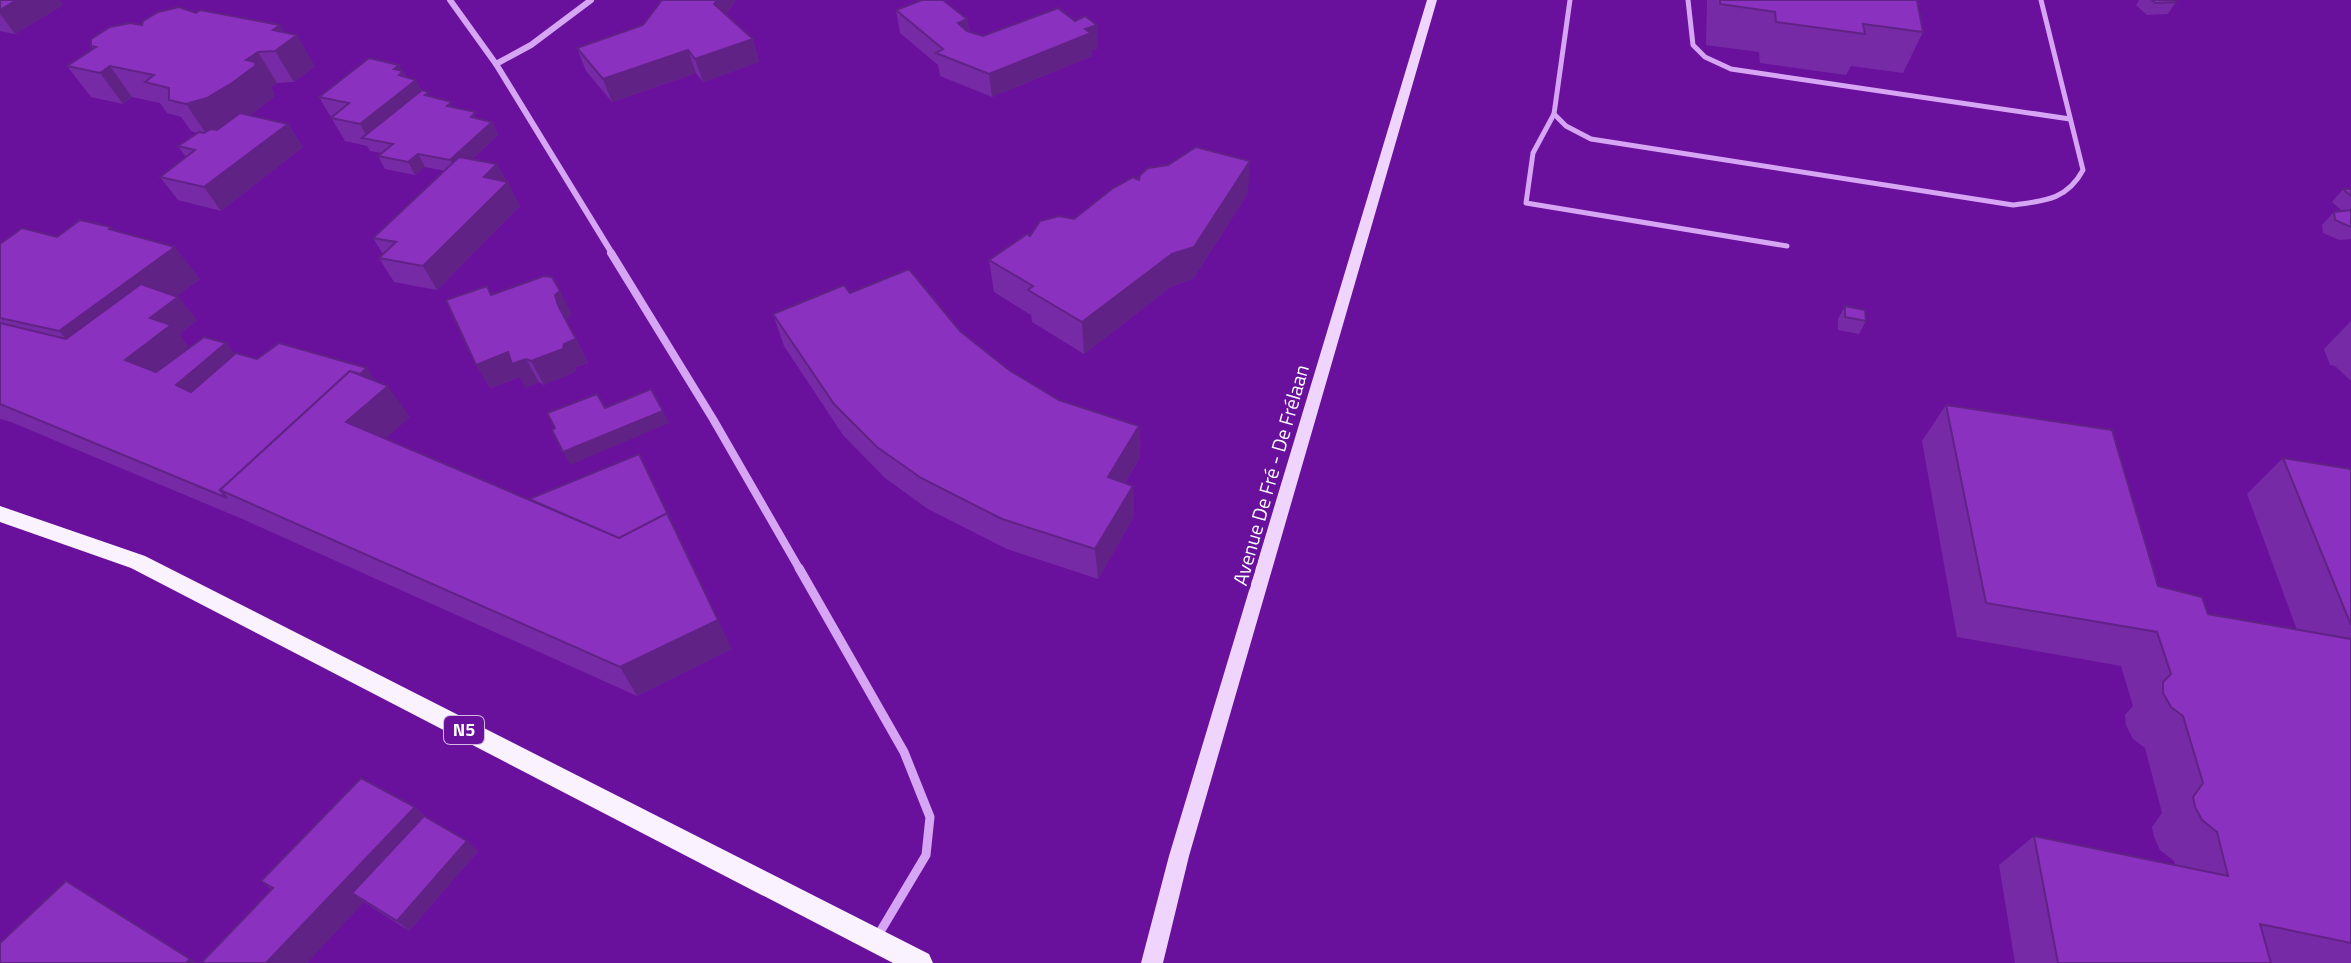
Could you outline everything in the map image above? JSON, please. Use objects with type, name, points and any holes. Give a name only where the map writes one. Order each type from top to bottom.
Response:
[{"type":"main road","name":"Avenue De Fré - De Frélaan","points":[[1152,963],[1179,856],[1432,0]]},
{"type":"main road","name":"N5","points":[[0,514],[138,562],[920,963]]},
{"type":"street","points":[[450,0],[496,64],[713,419],[904,752],[930,817],[926,855],[874,941]]},
{"type":"street","points":[[496,64],[531,45],[591,0]]},
{"type":"lane","points":[[1570,0],[1554,114],[1533,153],[1526,203],[1787,246]]},
{"type":"lane","points":[[1688,0],[1689,42],[1702,56],[1731,69],[2070,119]]},
{"type":"lane","points":[[1554,114],[1566,126],[1591,139],[2013,205],[2053,200],[2075,188],[2083,170],[2041,0]]},
{"type":"building","points":[[0,0],[17,0],[0,10]]},
{"type":"building","points":[[662,0],[718,0],[714,4],[753,39],[695,59],[688,50],[603,79],[577,48],[643,25]]},
{"type":"building","points":[[922,0],[943,0],[967,19],[958,23],[967,31],[983,36],[1058,8],[1075,21],[1085,16],[1097,25],[1085,29],[1091,33],[989,74],[936,53],[943,49],[896,10]]},
{"type":"building","points":[[1720,0],[1917,0],[1923,32],[1863,24],[1865,34],[1776,22],[1775,12],[1720,4]]},
{"type":"building","points":[[2152,0],[2174,0],[2176,2],[2155,3]]},
{"type":"building","points":[[179,7],[196,13],[200,10],[280,25],[273,30],[297,35],[275,51],[258,52],[246,60],[255,62],[255,66],[232,83],[207,98],[186,104],[169,100],[169,88],[145,82],[154,75],[110,66],[100,73],[67,66],[96,47],[91,46],[91,39],[110,27],[130,23],[142,25],[143,21],[158,12]]},
{"type":"building","points":[[369,58],[399,65],[394,69],[403,71],[399,75],[416,80],[360,124],[331,118],[349,103],[319,97]]},
{"type":"building","points":[[422,90],[429,92],[425,95],[452,102],[447,106],[476,112],[471,117],[492,122],[450,160],[418,154],[408,162],[378,156],[393,144],[362,138]]},
{"type":"building","points":[[240,113],[288,124],[204,187],[160,177],[195,150],[178,146],[199,132],[217,130]]},
{"type":"building","points":[[1196,147],[1250,161],[1194,247],[1172,254],[1082,322],[1028,290],[1033,286],[989,260],[1027,234],[1030,236],[1040,221],[1059,216],[1074,219],[1113,188],[1133,177],[1139,180],[1148,168],[1168,165]]},
{"type":"building","points":[[459,157],[497,164],[484,177],[508,182],[423,266],[379,258],[396,242],[373,238]]},
{"type":"building","points":[[2351,210],[2351,227],[2335,220],[2334,212]]},
{"type":"building","points":[[80,220],[175,247],[59,331],[0,318],[0,244],[22,228],[57,237]]},
{"type":"building","points":[[909,269],[960,331],[1009,370],[1059,400],[1139,426],[1108,477],[1133,486],[1095,549],[1002,519],[921,478],[877,447],[834,404],[773,314],[844,285],[850,293]]},
{"type":"building","points":[[544,276],[552,277],[560,291],[555,295],[558,305],[576,339],[564,344],[563,349],[531,361],[526,359],[512,364],[508,352],[476,365],[446,300],[487,286],[491,295]]},
{"type":"building","points":[[141,284],[178,297],[150,318],[171,325],[125,360],[156,372],[204,337],[226,343],[176,385],[191,392],[236,353],[257,359],[279,343],[367,368],[360,374],[350,371],[220,490],[227,498],[0,404],[0,323],[66,339]]},
{"type":"building","points":[[1845,306],[1865,310],[1866,321],[1845,317]]},
{"type":"building","points":[[350,371],[388,386],[346,422],[619,538],[667,513],[718,620],[620,667],[220,490]]},
{"type":"building","points":[[651,389],[663,411],[563,452],[547,413],[597,394],[605,408]]},
{"type":"building","points":[[1946,405],[2112,430],[2158,586],[2202,597],[2208,614],[2351,639],[2351,943],[2260,924],[2271,963],[2058,963],[2034,836],[2228,876],[2217,832],[2202,820],[2195,807],[2193,797],[2203,783],[2183,716],[2171,707],[2163,693],[2163,682],[2171,674],[2157,632],[1986,603]]},
{"type":"building","points":[[639,454],[671,521],[667,513],[619,538],[529,499]]},
{"type":"building","points":[[2283,458],[2351,469],[2351,625]]},
{"type":"building","points":[[361,778],[415,807],[266,963],[201,963],[273,888],[261,881]]},
{"type":"building","points":[[424,816],[467,841],[397,921],[352,893]]},
{"type":"building","points":[[66,881],[190,959],[186,963],[0,963],[0,943]]}]
